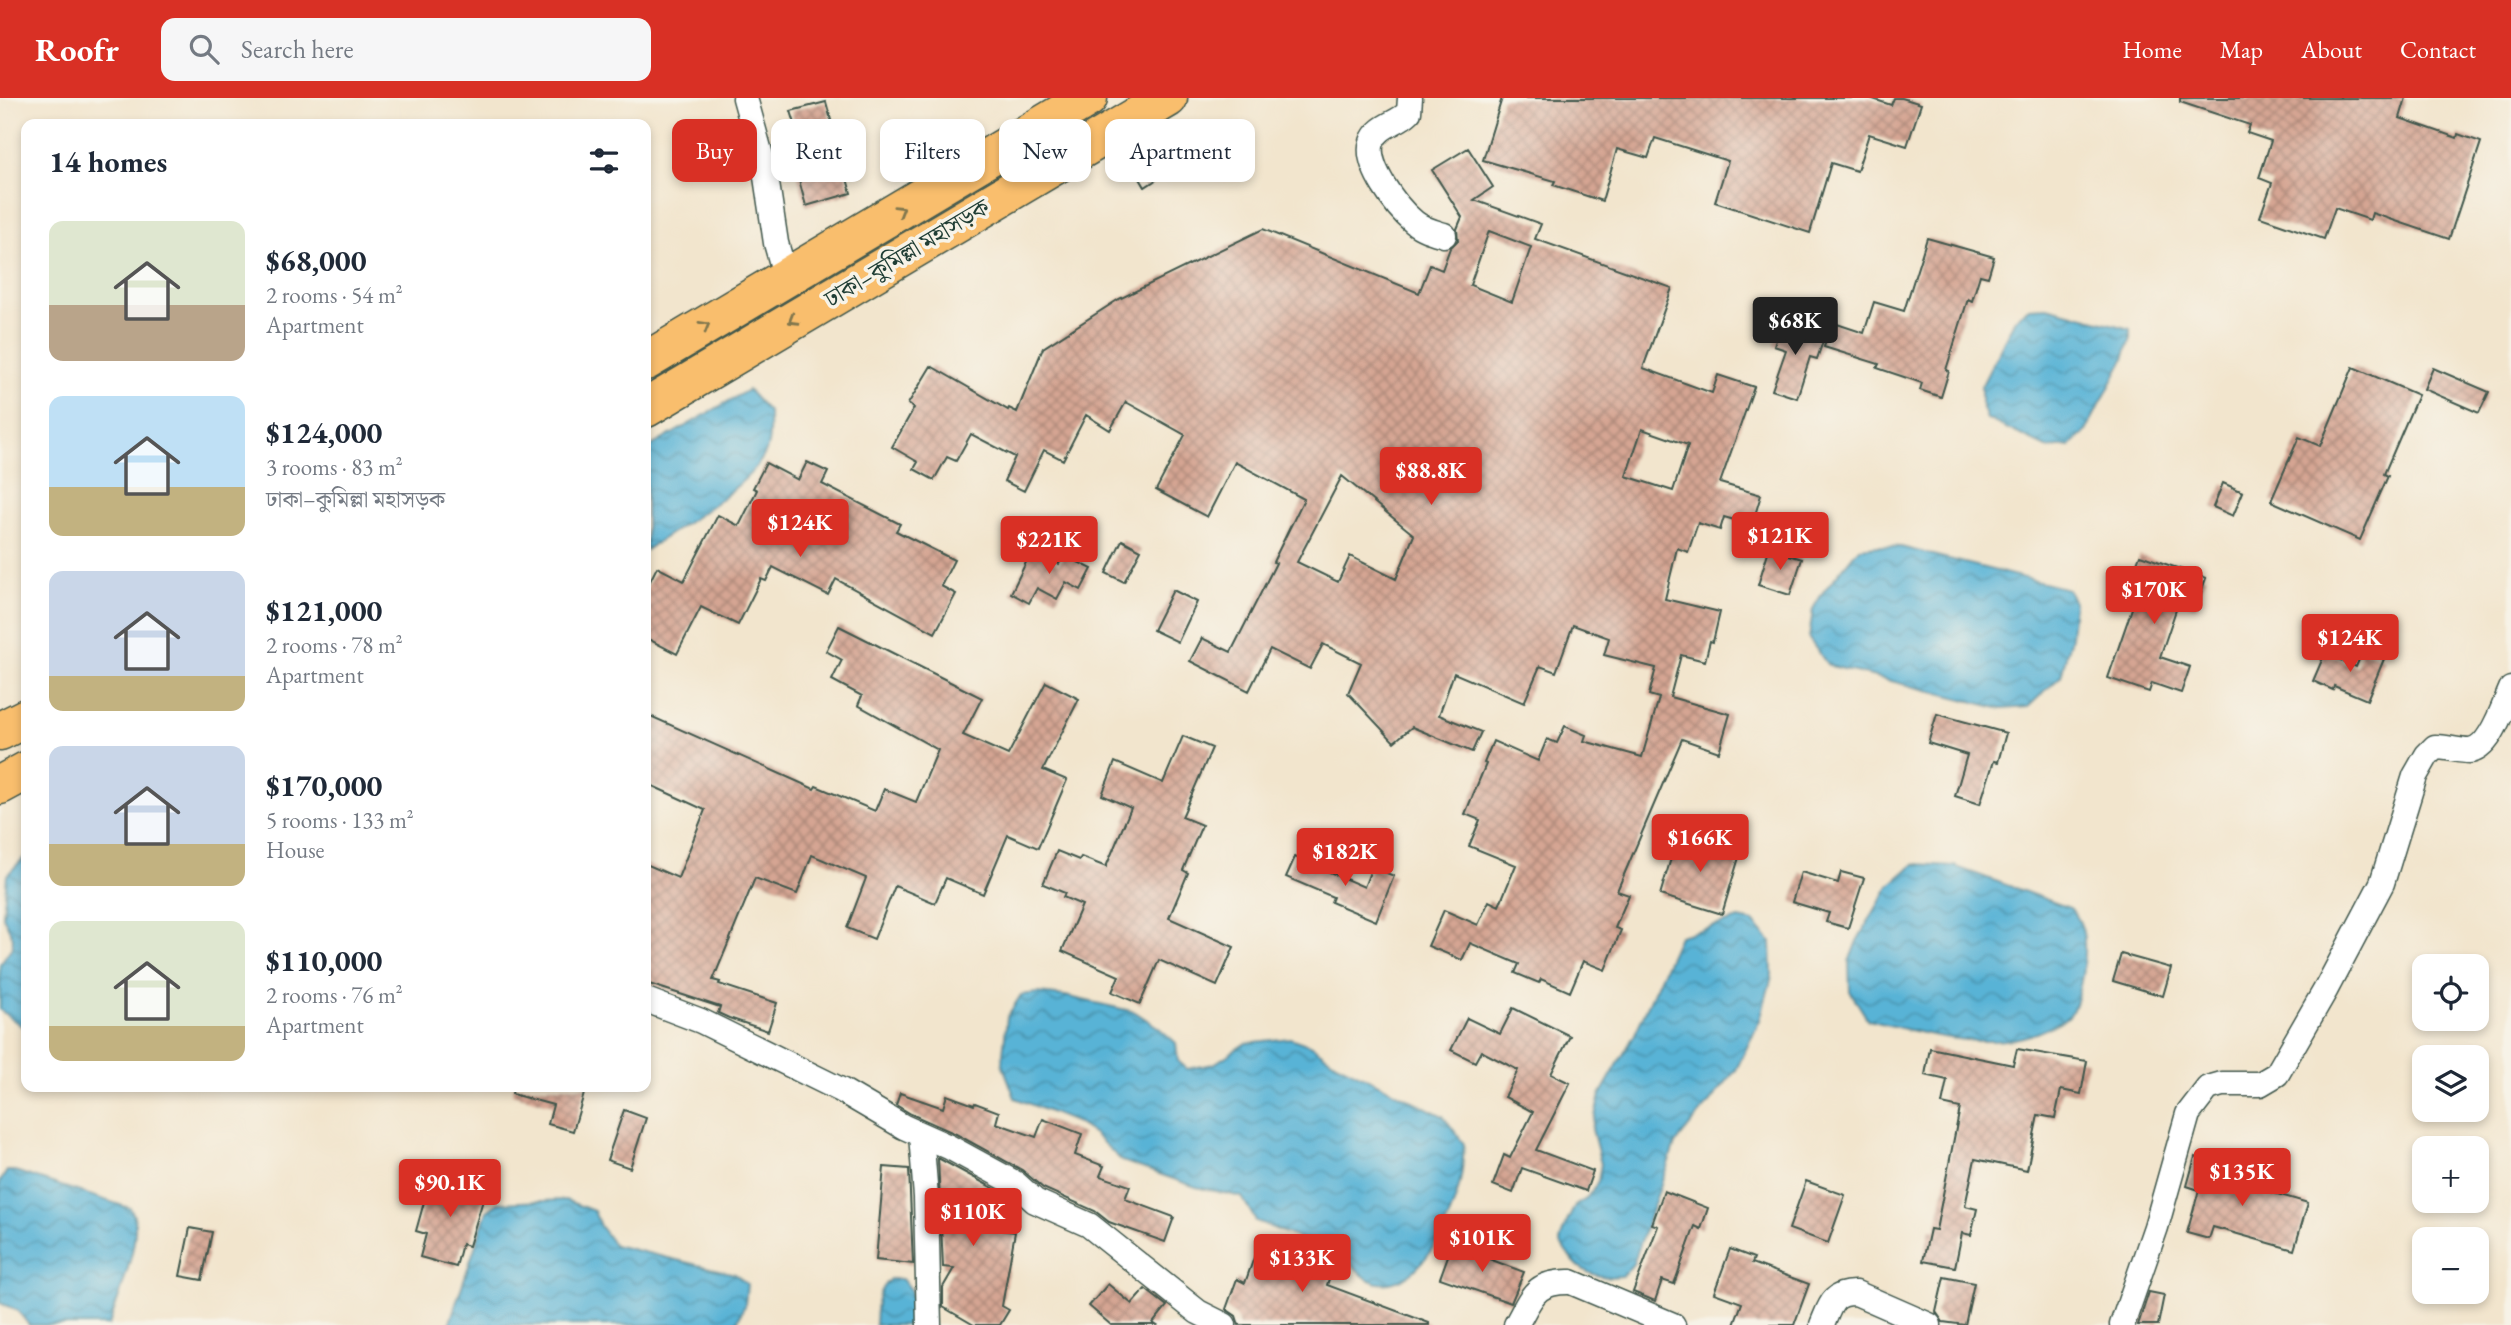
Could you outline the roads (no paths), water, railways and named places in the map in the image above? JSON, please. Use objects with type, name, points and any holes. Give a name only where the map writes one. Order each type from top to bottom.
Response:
[{"type":"highway","name":"ঢাকা–কুমিল্লা মহাসড়ক","points":[[651,358],[1088,98]]},
{"type":"highway","name":"ঢাকা–কুমিল্লা মহাসড়ক","points":[[651,405],[1168,98]]},
{"type":"highway","points":[[0,732],[21,721]]},
{"type":"highway","points":[[0,785],[21,774]]},
{"type":"street","points":[[745,98],[765,170],[776,243],[786,278]]},
{"type":"street","points":[[1410,98],[1409,113],[1379,130],[1370,151],[1375,168],[1396,204],[1416,224],[1444,235]]},
{"type":"street","points":[[2122,1325],[2156,1227],[2188,1114],[2208,1087],[2222,1084],[2260,1084],[2277,1074],[2382,883],[2415,776],[2427,755],[2435,747],[2468,751],[2487,742],[2511,690]]},
{"type":"street","points":[[651,1002],[701,1021],[841,1090],[1015,1183],[1035,1201],[1089,1225],[1198,1312],[1224,1325]]},
{"type":"street","points":[[921,1135],[926,1197],[929,1325]]},
{"type":"street","points":[[1516,1325],[1531,1298],[1542,1286],[1556,1282],[1571,1282],[1673,1325]]},
{"type":"street","points":[[1822,1325],[1833,1300],[1845,1293],[1856,1293],[1892,1317],[1929,1325]]},
{"type":"water","points":[[2047,307],[2130,329],[2130,341],[2123,361],[2084,434],[2069,446],[2048,448],[1987,419],[1981,403],[1981,387],[2015,319],[2029,308]]},
{"type":"water","points":[[748,390],[769,413],[769,440],[764,455],[755,468],[727,494],[651,547],[651,446]]},
{"type":"water","points":[[1901,547],[2068,589],[2074,603],[2071,637],[2061,676],[2028,707],[2002,709],[1828,665],[1809,639],[1813,609],[1823,592],[1859,548]]},
{"type":"water","points":[[21,861],[21,1025],[0,1010],[0,964],[12,947],[13,938],[3,916],[7,875]]},
{"type":"water","points":[[1914,864],[1954,866],[2070,908],[2082,929],[2084,960],[2070,1015],[2035,1033],[1988,1041],[1939,1036],[1868,1020],[1850,991],[1849,962],[1857,941],[1889,886]]},
{"type":"water","points":[[1739,919],[1753,922],[1771,942],[1772,976],[1760,1020],[1736,1070],[1675,1144],[1633,1264],[1622,1276],[1601,1276],[1585,1271],[1560,1242],[1575,1206],[1586,1199],[1598,1182],[1601,1164],[1592,1129],[1600,1095],[1635,1034],[1679,936]]},
{"type":"water","points":[[1038,993],[1065,996],[1135,1012],[1176,1043],[1178,1061],[1187,1069],[1214,1064],[1246,1043],[1290,1038],[1312,1046],[1336,1063],[1443,1116],[1464,1144],[1458,1191],[1434,1245],[1423,1261],[1409,1274],[1394,1282],[1371,1281],[1335,1246],[1300,1238],[1256,1221],[1242,1197],[1196,1187],[1122,1161],[1094,1134],[1077,1123],[1015,1098],[1002,1063],[1007,1017],[1021,995]]},
{"type":"water","points":[[7,1171],[15,1171],[130,1208],[135,1231],[133,1247],[109,1325],[29,1325],[17,1310],[0,1303],[0,1182]]},
{"type":"water","points":[[565,1200],[594,1211],[600,1226],[614,1245],[735,1274],[747,1284],[745,1304],[736,1325],[449,1325],[487,1211],[498,1203]]},
{"type":"water","points":[[890,1279],[902,1279],[911,1291],[914,1325],[875,1325],[879,1294]]}]
